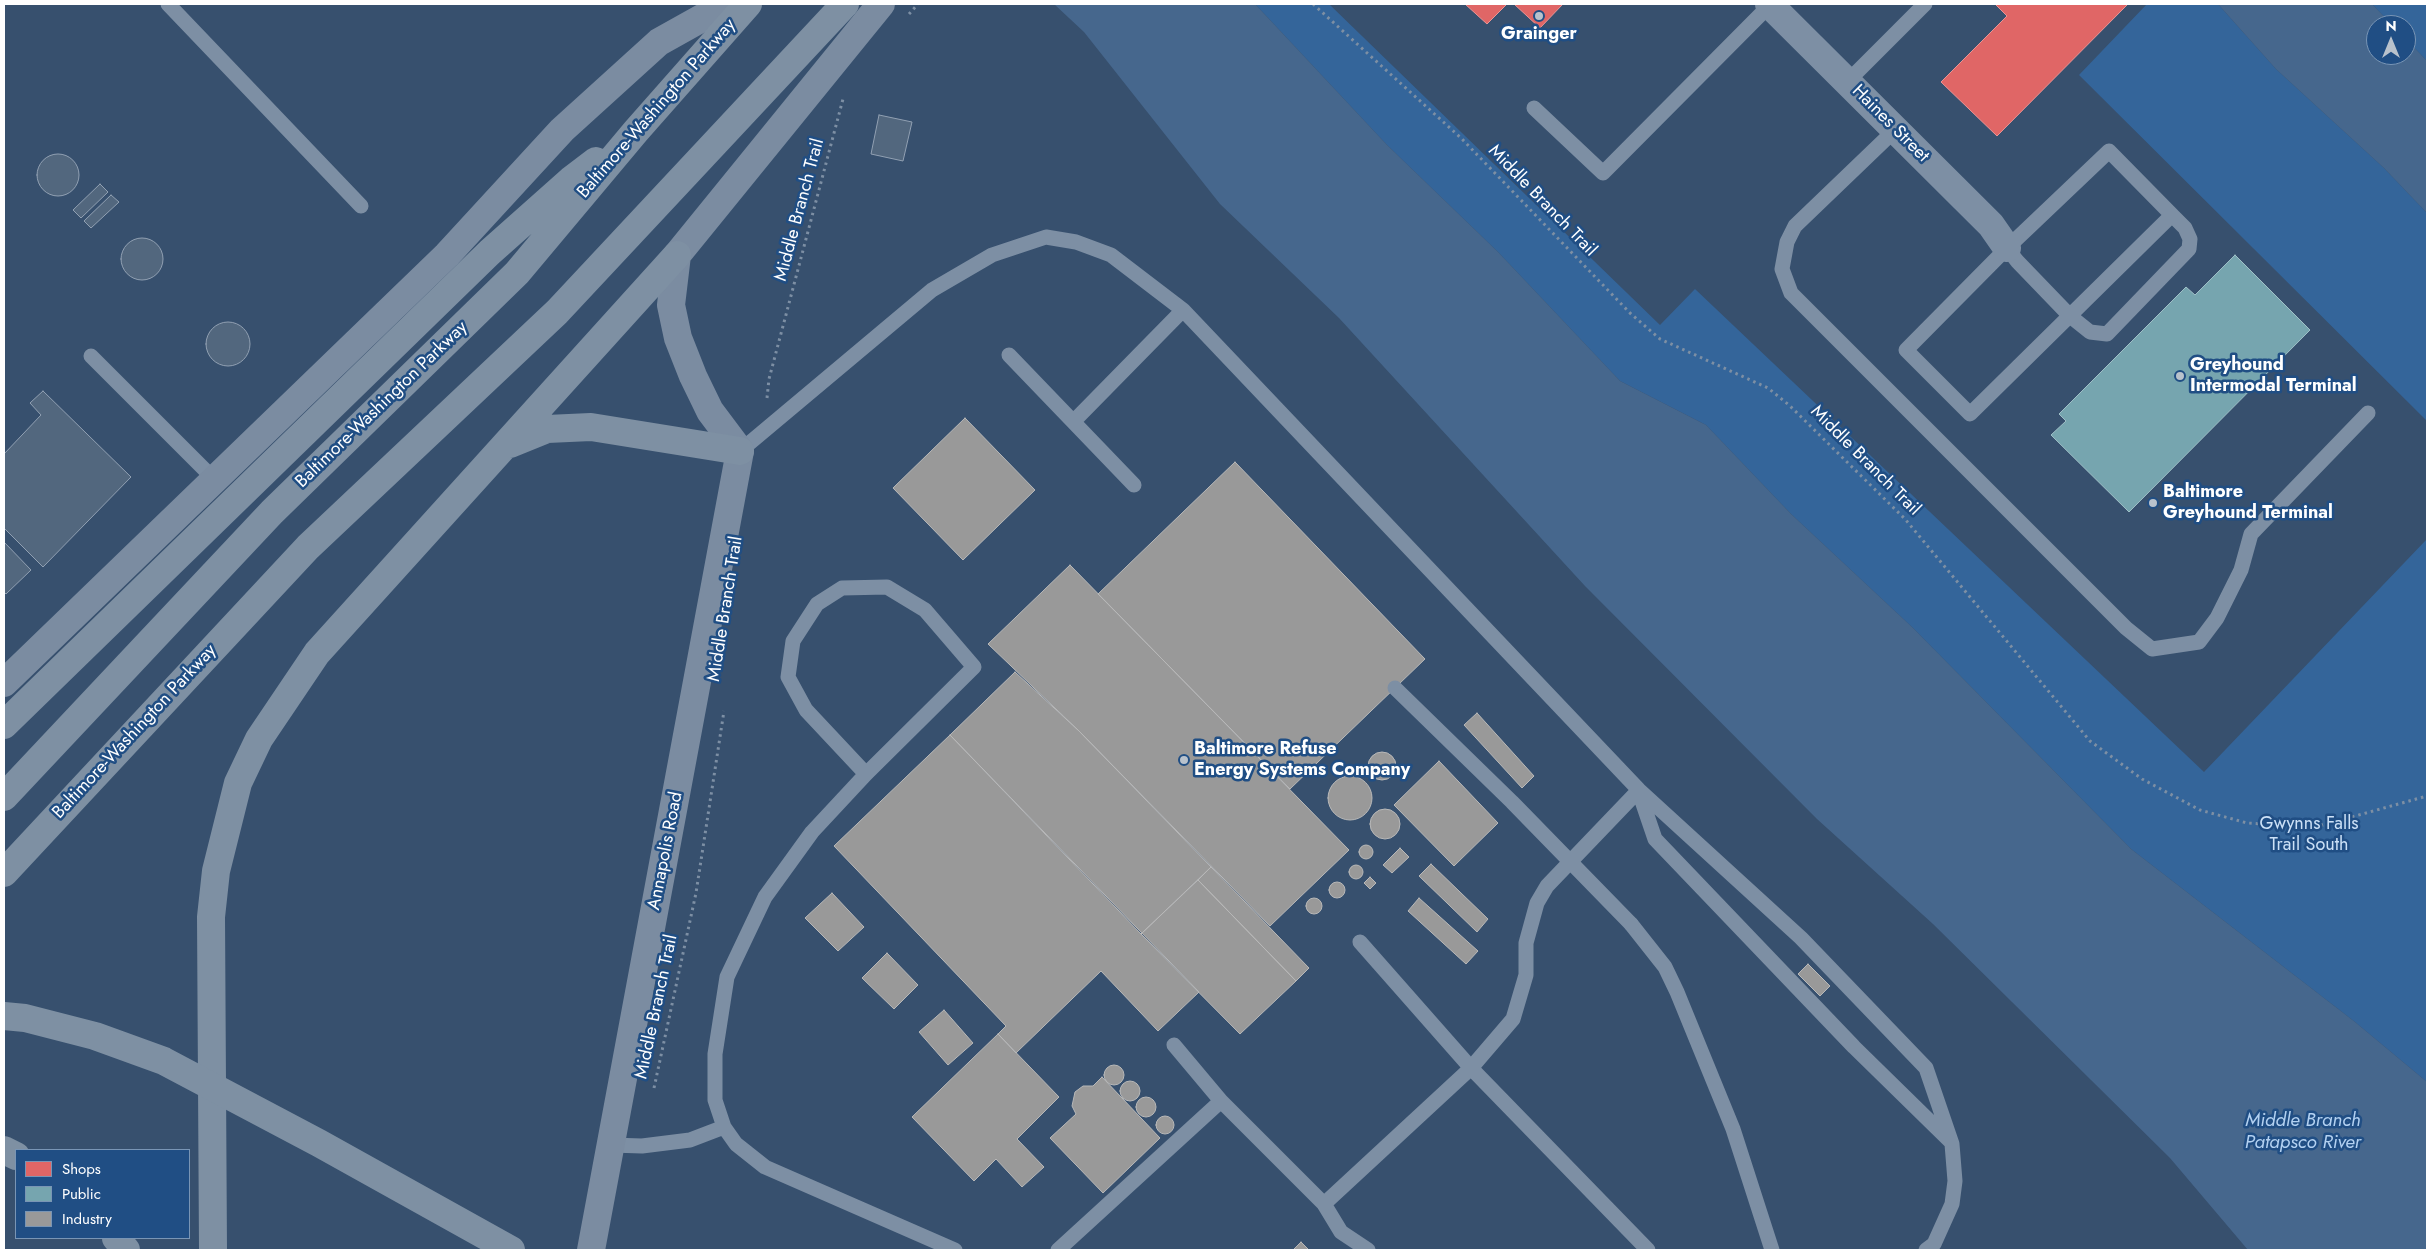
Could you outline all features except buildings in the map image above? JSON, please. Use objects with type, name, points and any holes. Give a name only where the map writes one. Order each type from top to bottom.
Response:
[{"type":"highway","name":"Baltimore-Washington Parkway","points":[[4,796],[272,512],[517,273],[636,131],[748,4]]},
{"type":"highway","name":"Baltimore-Washington Parkway","points":[[4,873],[308,547],[557,312],[845,4]]},
{"type":"highway","points":[[4,725],[490,252],[571,180],[636,131]]},
{"type":"highway","points":[[213,1250],[210,917],[216,871],[238,783],[259,739],[317,653],[677,255]]},
{"type":"highway","points":[[504,447],[546,429],[591,427],[740,451]]},
{"type":"highway","points":[[4,1016],[25,1018],[95,1036],[164,1061],[319,1143],[512,1250]]},
{"type":"highway","points":[[117,1239],[126,1250]]},
{"type":"main road","points":[[4,683],[447,255],[562,130],[658,42],[727,4]]},
{"type":"main road","points":[[740,451],[710,411],[693,376],[678,338],[671,305],[677,255],[881,4]]},
{"type":"main road","name":"Annapolis Road","points":[[592,1245],[740,451]]},
{"type":"street","name":"Haines Street","points":[[1770,4],[1991,225],[2007,248]]},
{"type":"lane","points":[[168,4],[361,206]]},
{"type":"lane","points":[[1534,108],[1603,173],[1770,4]]},
{"type":"lane","points":[[1847,82],[1925,4]]},
{"type":"lane","points":[[1895,130],[1795,226],[1787,242],[1782,269],[1791,293],[2126,628],[2152,649],[2199,642],[2216,618],[2241,570],[2251,534],[2368,413]]},
{"type":"lane","points":[[2007,248],[2070,316],[2090,332],[2107,334],[2189,250],[2190,239],[2185,228],[2172,215],[2108,151],[2007,248],[1906,350],[1970,414],[2070,316],[2172,215]]},
{"type":"lane","points":[[740,451],[932,290],[992,255],[1046,237],[1076,242],[1111,255],[1183,310],[1639,790],[1801,938],[1926,1068],[1952,1144],[1955,1181],[1952,1204],[1934,1244],[1926,1250]]},
{"type":"lane","points":[[1074,421],[1183,310]]},
{"type":"lane","points":[[1009,355],[1134,485]]},
{"type":"lane","points":[[91,356],[214,480]]},
{"type":"lane","points":[[866,774],[806,710],[788,677],[793,641],[817,604],[842,588],[887,587],[925,610],[974,667],[866,774],[812,832],[765,897],[727,977],[715,1054],[715,1100],[724,1127],[736,1144],[765,1167],[955,1250]]},
{"type":"lane","points":[[1395,688],[1512,802],[1631,924],[1665,967],[1733,1129],[1772,1250]]},
{"type":"lane","points":[[1324,1204],[1472,1068],[1513,1019],[1526,975],[1526,943],[1537,903],[1547,886],[1639,790]]},
{"type":"lane","points":[[1639,790],[1654,839],[1854,1047],[1952,1144]]},
{"type":"lane","points":[[1360,942],[1472,1068],[1648,1250]]},
{"type":"lane","points":[[1174,1045],[1221,1101],[1324,1204],[1341,1232],[1368,1250]]},
{"type":"lane","points":[[1058,1250],[1221,1101]]},
{"type":"lane","points":[[611,1145],[642,1146],[690,1140],[724,1127]]},
{"type":"path","points":[[906,18],[918,4]]},
{"type":"path","name":"Middle Branch Trail","points":[[1313,4],[1461,138],[1630,313],[1660,339],[1768,388],[1789,405],[1905,519],[2090,741],[2142,779],[2200,810],[2247,823],[2323,825],[2427,796]]},
{"type":"path","name":"Middle Branch Trail","points":[[763,432],[769,379],[846,90]]},
{"type":"path","name":"Middle Branch Trail","points":[[652,1097],[696,894],[725,707]]},
{"type":"green space","name":"Gwynns Falls Trail South","points":[[1255,4],[1329,4],[1660,325],[1695,289],[2204,772],[2427,539],[2427,1082],[2355,1022],[2131,849],[1913,628],[1791,514],[1706,425],[1620,381],[1498,252],[1387,145]]},
{"type":"green space","points":[[2147,4],[2218,4],[2276,69],[2384,168],[2427,213],[2427,421],[2079,75]]},
{"type":"green space","points":[[2372,4],[2427,4],[2427,61],[2416,49],[2416,15],[2382,15]]},
{"type":"water","name":"Middle Branch Patapsco River","points":[[1054,4],[1255,4],[1387,145],[1498,252],[1620,381],[1706,425],[1791,514],[1913,628],[2131,849],[2355,1022],[2427,1082],[2427,1250],[2248,1250],[2170,1158],[1933,924],[1817,819],[1585,586],[1339,318],[1220,204],[1084,32]]},
{"type":"water","points":[[2218,4],[2372,4],[2382,15],[2366,15],[2366,65],[2416,65],[2416,49],[2427,61],[2427,213],[2384,168],[2276,69]]},
{"type":"place","name":"Grainger","points":[[1539,16]]},
{"type":"place","name":"Greyhound Intermodal Terminal","points":[[2180,376]]},
{"type":"place","name":"Baltimore Greyhound Terminal","points":[[2153,503]]},
{"type":"place","name":"Baltimore Refuse Energy Systems Company","points":[[1184,760]]}]
